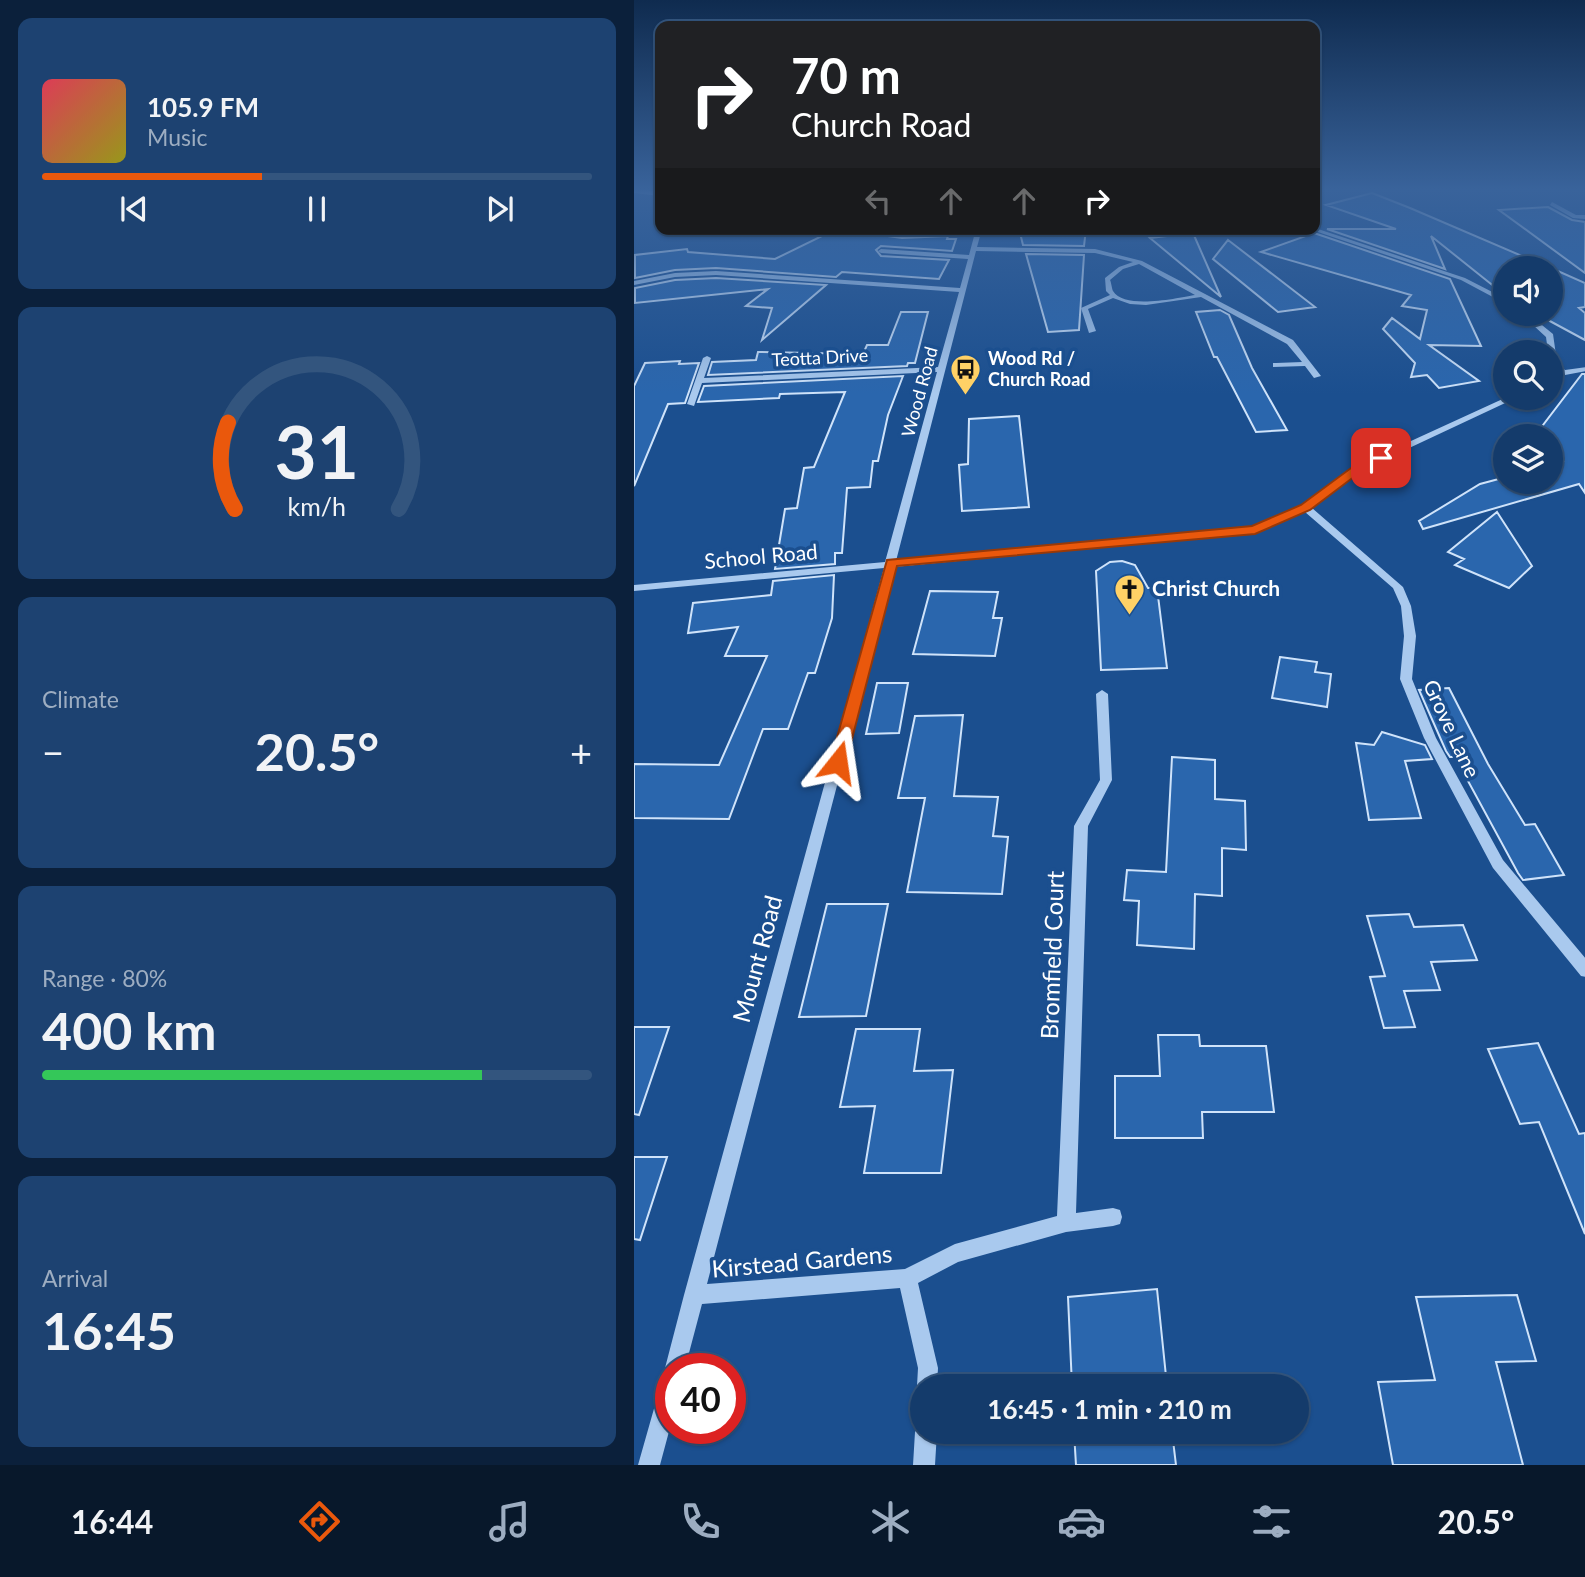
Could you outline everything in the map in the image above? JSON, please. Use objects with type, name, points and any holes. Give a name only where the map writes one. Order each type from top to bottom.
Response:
[{"type":"street","name":"Wood Road","points":[[892,563],[972,257]]},
{"type":"street","points":[[1121,257],[1140,262],[1290,342],[1317,376]]},
{"type":"street","points":[[1398,257],[1463,279],[1493,295]]},
{"type":"street","points":[[1113,296],[1108,289],[1107,279],[1121,268],[1140,262]]},
{"type":"street","points":[[634,283],[675,275],[716,273],[963,290]]},
{"type":"street","points":[[1092,331],[1084,308],[1113,296],[1138,303],[1203,295]]},
{"type":"street","points":[[1538,326],[1550,336],[1550,340]]},
{"type":"street","points":[[691,404],[707,358]]},
{"type":"street","points":[[1276,366],[1307,363]]},
{"type":"street","name":"Teotta Drive","points":[[700,381],[943,369]]},
{"type":"street","points":[[1563,373],[1585,369]]},
{"type":"street","name":"School Road","points":[[634,589],[1255,530],[1305,508],[1355,470],[1493,407]]},
{"type":"street","name":"Grove Lane","points":[[1305,508],[1398,587],[1406,606],[1410,636],[1406,679],[1430,738],[1498,864],[1585,971]]},
{"type":"street","name":"Mount Road","points":[[679,1353],[892,563]]},
{"type":"street","name":"Bromfield Court","points":[[1066,1223],[1081,826],[1106,780],[1102,694]]},
{"type":"street","name":"Kirstead Gardens","points":[[694,1295],[907,1278],[955,1253],[1066,1223],[1113,1217]]},
{"type":"street","points":[[907,1278],[928,1374]]},
{"type":"street","points":[[649,1465],[655,1443]]},
{"type":"street","points":[[924,1465],[925,1444]]},
{"type":"building","points":[[635,257],[904,257],[949,260],[939,279],[842,272],[836,277],[716,268],[675,270],[635,278]]},
{"type":"building","points":[[1027,257],[1084,257],[1079,330],[1048,332]]},
{"type":"building","points":[[1173,257],[1204,257],[1221,297]]},
{"type":"building","points":[[1251,257],[1315,307],[1278,312],[1213,259]]},
{"type":"building","points":[[1280,257],[1386,257],[1450,279],[1481,346],[1429,345],[1479,381],[1439,388],[1427,375],[1411,377],[1415,363],[1383,329],[1392,318],[1420,339],[1427,310],[1402,306],[1411,295]]},
{"type":"building","points":[[1411,257],[1440,257],[1445,269]]},
{"type":"building","points":[[1458,257],[1493,257],[1493,286]]},
{"type":"building","points":[[1564,257],[1585,257],[1585,273]]},
{"type":"building","points":[[1563,273],[1585,283],[1585,307],[1579,308],[1585,313],[1585,340],[1559,326],[1563,326]]},
{"type":"building","points":[[716,278],[826,285],[762,340],[772,308],[746,306],[768,289],[635,303],[635,288],[675,280]]},
{"type":"building","points":[[1220,310],[1229,315],[1252,368],[1287,430],[1256,432],[1217,357],[1214,357],[1196,312]]},
{"type":"building","points":[[901,312],[928,312],[915,363],[908,363],[907,366],[708,375],[712,362],[756,360],[758,352],[863,354],[867,345],[888,345]]},
{"type":"building","points":[[680,361],[679,364],[699,363],[685,403],[668,404],[634,486],[634,386],[645,363]]},
{"type":"building","points":[[1582,374],[1585,374],[1585,493],[1579,484],[1563,489],[1563,424],[1544,424],[1555,410],[1563,410],[1563,399]]},
{"type":"building","points":[[903,376],[888,415],[878,461],[873,461],[870,487],[847,488],[842,553],[835,553],[835,564],[775,569],[785,509],[797,508],[804,468],[814,467],[845,392],[780,394],[779,398],[698,402],[704,386]]},
{"type":"building","points":[[1019,416],[1029,507],[962,511],[959,465],[968,464],[969,419]]},
{"type":"building","points":[[1493,480],[1493,494],[1544,494],[1423,529],[1419,521],[1480,484]]},
{"type":"building","points":[[1497,512],[1532,566],[1509,588],[1455,565],[1464,559],[1448,552]]},
{"type":"building","name":"Christ Church","points":[[1122,561],[1135,565],[1148,588],[1157,588],[1167,668],[1101,670],[1096,571],[1110,562]]},
{"type":"building","points":[[834,575],[832,618],[815,673],[808,673],[788,729],[763,729],[729,819],[634,818],[634,764],[719,765],[767,656],[725,656],[738,627],[688,633],[693,603],[771,595],[773,581]]},
{"type":"building","points":[[930,591],[998,592],[993,618],[1002,618],[995,656],[913,654]]},
{"type":"building","points":[[1280,657],[1317,662],[1315,672],[1331,674],[1327,707],[1272,698]]},
{"type":"building","points":[[877,683],[908,683],[899,733],[866,734]]},
{"type":"building","points":[[1449,688],[1488,764],[1525,825],[1535,824],[1564,875],[1523,880],[1518,873],[1455,757],[1450,757],[1446,751],[1419,690]]},
{"type":"building","points":[[963,715],[954,796],[998,797],[993,836],[1008,837],[1002,894],[907,892],[925,798],[898,798],[915,716]]},
{"type":"building","points":[[1382,732],[1425,745],[1432,759],[1405,761],[1421,818],[1369,820],[1356,743],[1374,745]]},
{"type":"building","points":[[1172,757],[1215,760],[1215,799],[1245,801],[1246,850],[1222,848],[1222,896],[1195,894],[1194,949],[1137,945],[1139,901],[1124,900],[1127,870],[1166,872]]},
{"type":"building","points":[[827,904],[888,904],[866,1016],[799,1017]]},
{"type":"building","points":[[1409,914],[1414,927],[1463,925],[1477,960],[1431,962],[1440,990],[1404,991],[1415,1027],[1384,1028],[1370,977],[1385,976],[1367,916]]},
{"type":"building","points":[[634,1027],[669,1027],[639,1115],[634,1114]]},
{"type":"building","points":[[856,1029],[920,1029],[914,1071],[953,1070],[941,1173],[864,1173],[875,1106],[840,1107]]},
{"type":"building","points":[[1158,1035],[1199,1035],[1200,1046],[1266,1046],[1274,1112],[1202,1112],[1203,1138],[1115,1138],[1115,1076],[1160,1076]]},
{"type":"building","points":[[1538,1043],[1579,1134],[1585,1133],[1585,1234],[1539,1122],[1520,1124],[1488,1049]]},
{"type":"building","points":[[634,1157],[667,1157],[640,1240],[634,1239]]},
{"type":"building","points":[[1157,1289],[1166,1374],[1071,1374],[1068,1297]]},
{"type":"building","points":[[1517,1295],[1536,1361],[1496,1362],[1523,1465],[1393,1465],[1378,1382],[1435,1380],[1416,1297]]},
{"type":"building","points":[[1075,1444],[1173,1444],[1176,1465],[1076,1465]]},
{"type":"place","name":"Wood Rd / Church Road","points":[[965,396]]},
{"type":"place","name":"Christ Church","points":[[1129,616]]},
{"type":"route","points":[[838,762],[892,563],[1255,530],[1305,508],[1355,470],[1381,458]]}]
